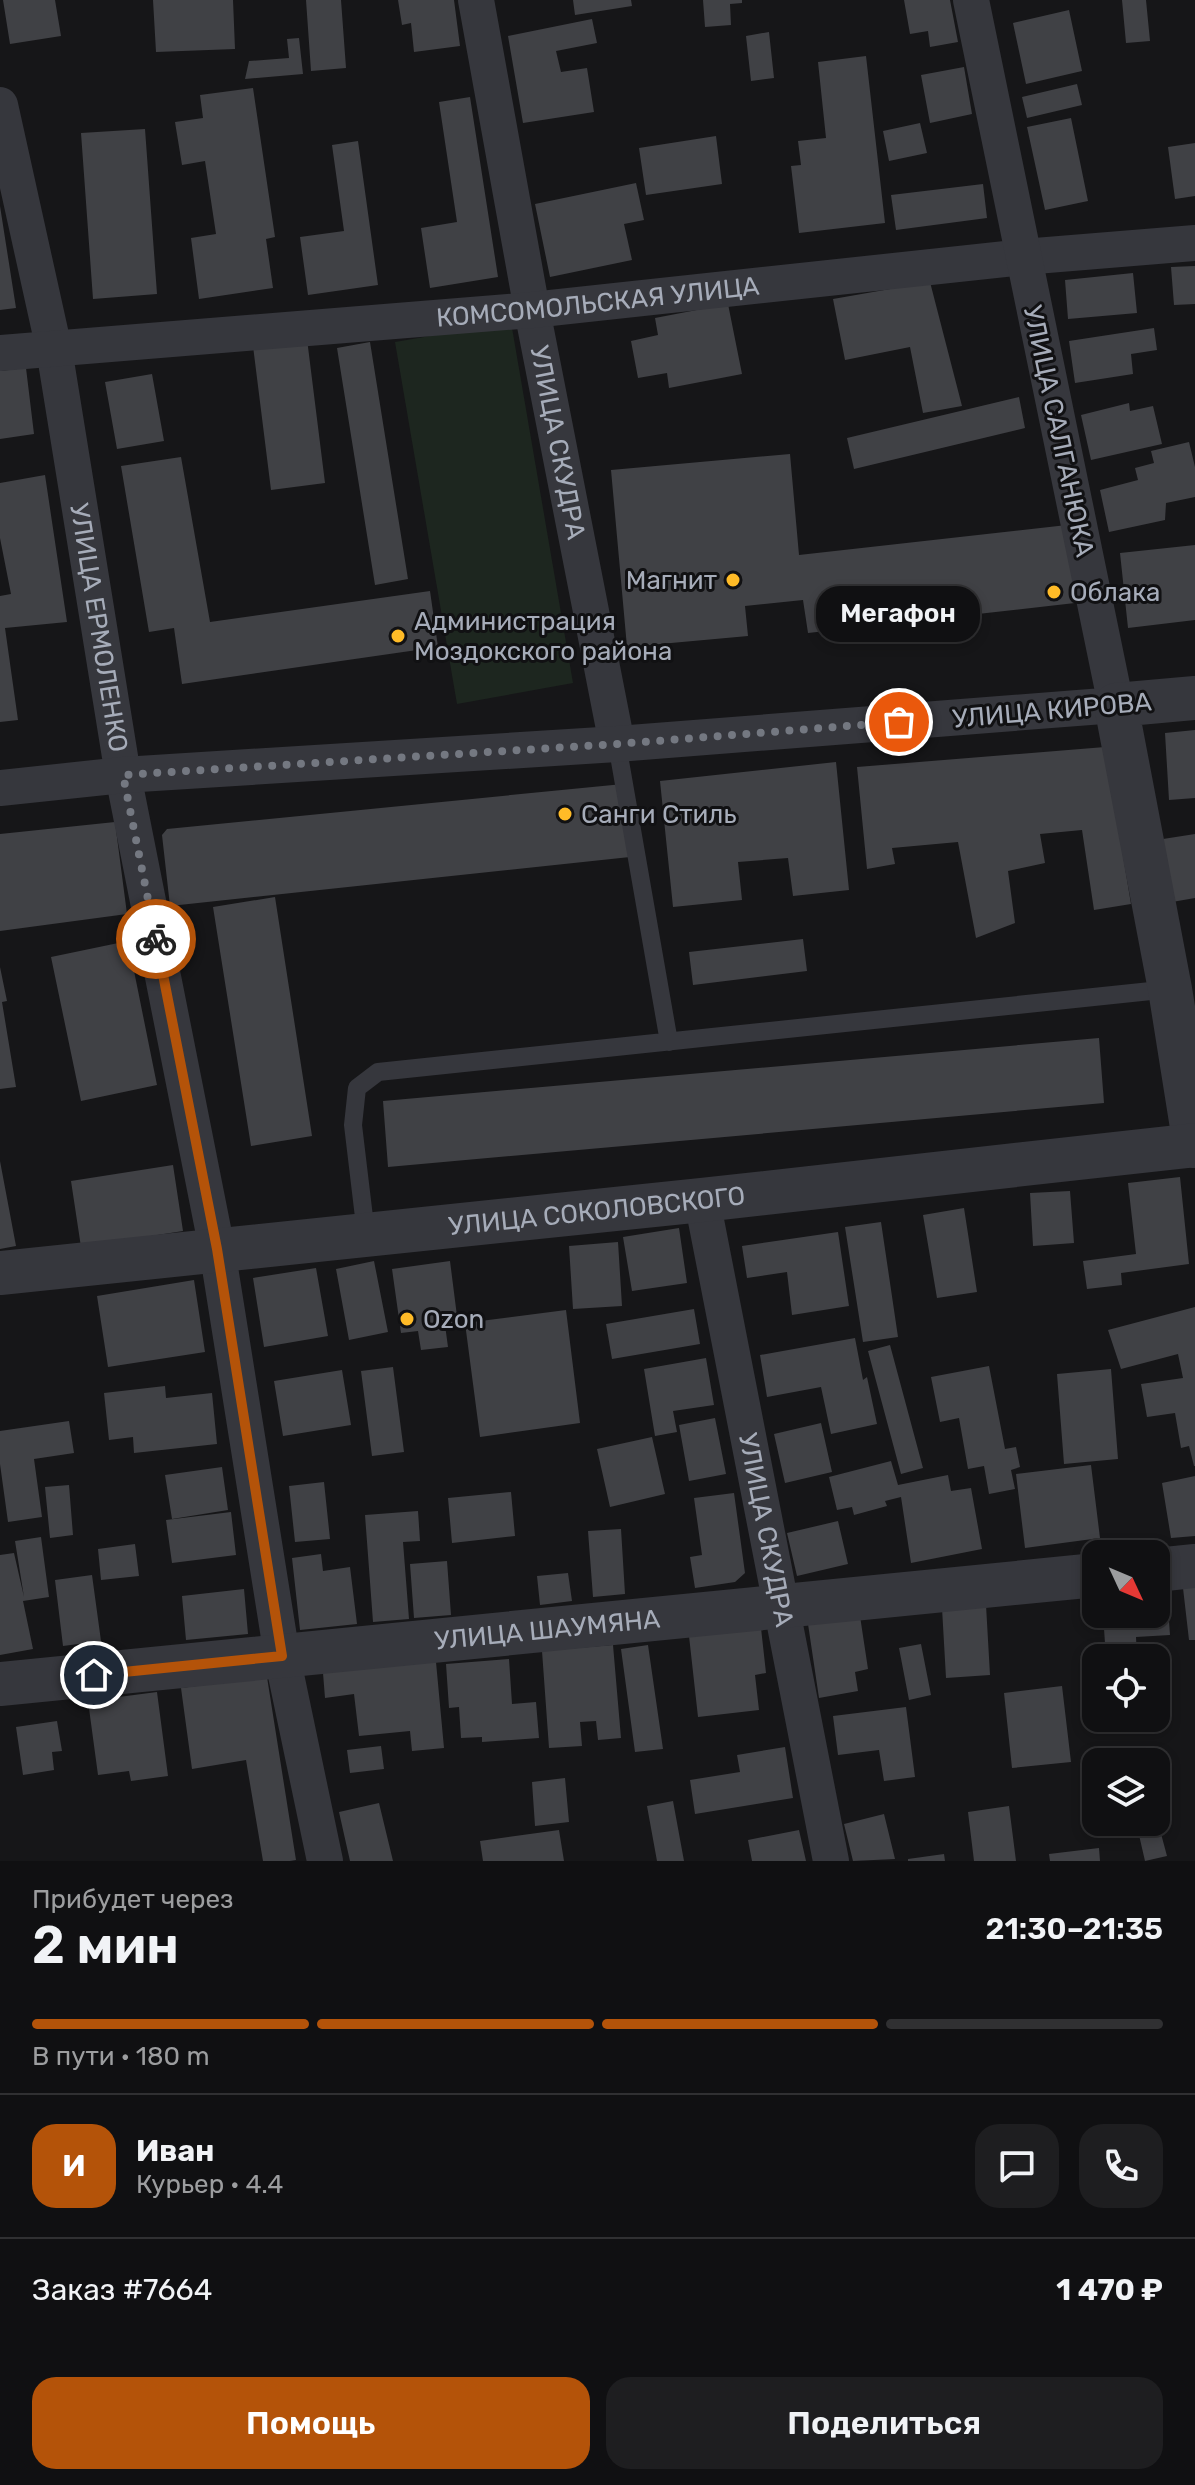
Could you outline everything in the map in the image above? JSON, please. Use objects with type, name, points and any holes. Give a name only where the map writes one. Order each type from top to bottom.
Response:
[{"type":"street","name":"УЛИЦА СКУДРА","points":[[476,0],[532,310],[617,744]]},
{"type":"street","name":"УЛИЦА САЛГАНЮКА","points":[[971,0],[1116,705],[1170,989],[1195,1145]]},
{"type":"street","name":"УЛИЦА ЕРМОЛЕНКО","points":[[0,105],[54,349],[123,775],[217,1249],[282,1656],[325,1861]]},
{"type":"street","name":"КОМСОМОЛЬСКАЯ УЛИЦА","points":[[0,353],[532,310],[1023,257],[1195,243]]},
{"type":"street","name":"УЛИЦА КИРОВА","points":[[0,788],[123,775],[617,744],[1195,698]]},
{"type":"street","name":"УЛИЦА СОКОЛОВСКОГО","points":[[0,1273],[1195,1145]]},
{"type":"street","name":"УЛИЦА СКУДРА","points":[[702,1200],[831,1861]]},
{"type":"street","points":[[1170,1569],[1195,1566]]},
{"type":"street","name":"УЛИЦА ШАУМЯНА","points":[[0,1684],[1082,1576]]},
{"type":"lane","points":[[617,744],[669,1042]]},
{"type":"lane","points":[[366,1234],[353,1125],[357,1088],[378,1072],[1170,989]]},
{"type":"shaded area","points":[[511,322],[573,683],[457,704],[395,342]]},
{"type":"building","points":[[3,0],[55,0],[61,36],[10,44]]},
{"type":"building","points":[[153,0],[233,0],[235,49],[156,52]]},
{"type":"building","points":[[306,0],[341,0],[346,68],[311,71]]},
{"type":"building","points":[[398,0],[454,0],[460,46],[414,52],[411,23],[402,25]]},
{"type":"building","points":[[573,0],[631,0],[632,6],[575,15]]},
{"type":"building","points":[[703,0],[742,0],[742,3],[730,4],[731,25],[705,27]]},
{"type":"building","points":[[904,0],[950,0],[958,42],[930,47],[928,31],[910,34]]},
{"type":"building","points":[[1122,0],[1146,0],[1150,41],[1126,43]]},
{"type":"building","points":[[1069,10],[1082,71],[1026,84],[1013,23]]},
{"type":"building","points":[[592,19],[597,43],[556,51],[561,72],[587,68],[594,112],[523,123],[508,36]]},
{"type":"building","points":[[769,32],[774,78],[751,81],[746,36]]},
{"type":"building","points":[[299,38],[303,74],[245,79],[249,61],[289,58],[287,39]]},
{"type":"building","points":[[866,56],[885,223],[799,233],[791,166],[801,165],[798,141],[826,138],[818,62]]},
{"type":"building","points":[[964,67],[972,114],[930,123],[921,75]]},
{"type":"building","points":[[1077,84],[1082,105],[1027,118],[1022,97]]},
{"type":"building","points":[[253,88],[275,237],[266,239],[273,288],[199,299],[191,238],[216,234],[205,161],[182,165],[175,122],[203,118],[200,95]]},
{"type":"building","points":[[470,97],[498,277],[430,288],[421,228],[457,222],[439,102]]},
{"type":"building","points":[[1071,118],[1088,201],[1045,210],[1027,127]]},
{"type":"building","points":[[920,123],[927,153],[889,161],[883,131]]},
{"type":"building","points":[[145,129],[157,294],[93,299],[81,133]]},
{"type":"building","points":[[716,136],[722,184],[646,195],[639,148]]},
{"type":"building","points":[[358,141],[378,285],[308,295],[300,237],[344,231],[332,145]]},
{"type":"building","points":[[1195,143],[1195,196],[1175,199],[1168,147]]},
{"type":"building","points":[[636,183],[644,220],[624,224],[632,260],[550,277],[535,204]]},
{"type":"building","points":[[983,184],[987,218],[896,230],[891,195]]},
{"type":"building","points":[[0,206],[16,308],[0,310]]},
{"type":"building","points":[[1195,266],[1195,304],[1174,305],[1171,267]]},
{"type":"building","points":[[1133,273],[1137,313],[1068,319],[1065,280]]},
{"type":"building","points":[[930,282],[962,406],[923,413],[910,347],[845,360],[833,299]]},
{"type":"building","points":[[728,304],[742,374],[669,388],[667,373],[638,378],[631,341],[658,335],[655,318]]},
{"type":"building","points":[[1154,328],[1157,350],[1131,354],[1133,374],[1075,383],[1069,341]]},
{"type":"building","points":[[307,339],[325,483],[271,490],[253,346]]},
{"type":"building","points":[[370,342],[408,579],[375,585],[337,348]]},
{"type":"building","points":[[26,368],[34,434],[0,439],[0,371]]},
{"type":"building","points":[[152,374],[164,441],[117,449],[105,382]]},
{"type":"building","points":[[1019,397],[1025,428],[854,469],[847,438]]},
{"type":"building","points":[[1129,403],[1130,411],[1153,406],[1162,444],[1091,460],[1081,415]]},
{"type":"building","points":[[1189,442],[1195,467],[1195,497],[1166,503],[1165,520],[1109,532],[1100,490],[1138,480],[1135,468],[1154,463],[1151,451]]},
{"type":"building","points":[[790,454],[799,555],[1067,525],[1075,603],[808,633],[803,600],[745,606],[748,636],[627,647],[611,470]]},
{"type":"building","points":[[181,457],[210,622],[430,591],[438,647],[182,684],[174,628],[149,632],[121,466]]},
{"type":"building","points":[[45,475],[67,622],[5,628],[18,720],[0,722],[0,596],[11,594],[0,538],[0,483]]},
{"type":"building","points":[[1195,545],[1195,620],[1128,628],[1120,553]]},
{"type":"building","points":[[1195,730],[1195,798],[1169,800],[1165,733]]},
{"type":"building","points":[[1105,747],[1131,904],[1094,910],[1082,830],[1040,834],[1045,863],[1008,871],[1015,923],[976,938],[958,842],[892,848],[895,864],[867,869],[857,767]]},
{"type":"building","points":[[836,762],[849,890],[793,896],[788,858],[738,862],[742,900],[673,907],[660,781]]},
{"type":"building","points":[[623,784],[630,857],[170,906],[162,835],[167,829]]},
{"type":"building","points":[[115,822],[127,914],[0,931],[0,834]]},
{"type":"building","points":[[1195,834],[1195,898],[1172,902],[1163,839]]},
{"type":"building","points":[[275,897],[312,1136],[251,1146],[213,907]]},
{"type":"building","points":[[803,939],[807,971],[693,985],[689,952]]},
{"type":"building","points":[[128,941],[157,1085],[81,1101],[51,957]]},
{"type":"building","points":[[0,967],[7,1001],[2,1002],[16,1087],[0,1089]]},
{"type":"building","points":[[1099,1038],[1104,1103],[388,1167],[383,1101]]},
{"type":"building","points":[[0,1161],[16,1246],[0,1249]]},
{"type":"building","points":[[173,1165],[183,1231],[81,1247],[71,1181]]},
{"type":"building","points":[[1180,1177],[1189,1264],[1121,1273],[1122,1285],[1087,1289],[1083,1261],[1136,1254],[1128,1183]]},
{"type":"building","points":[[1070,1191],[1074,1243],[1033,1246],[1030,1193]]},
{"type":"building","points":[[964,1208],[977,1292],[937,1298],[923,1215]]},
{"type":"building","points":[[881,1222],[898,1337],[863,1342],[845,1227]]},
{"type":"building","points":[[679,1228],[687,1283],[632,1291],[623,1237]]},
{"type":"building","points":[[838,1232],[849,1306],[792,1315],[787,1272],[747,1278],[742,1246]]},
{"type":"building","points":[[618,1242],[622,1306],[573,1309],[569,1246]]},
{"type":"building","points":[[374,1261],[388,1332],[349,1340],[336,1269]]},
{"type":"building","points":[[450,1261],[458,1324],[445,1325],[448,1347],[421,1350],[418,1331],[401,1333],[392,1269]]},
{"type":"building","points":[[316,1268],[328,1336],[264,1347],[253,1278]]},
{"type":"building","points":[[194,1280],[205,1352],[108,1367],[97,1296]]},
{"type":"building","points":[[1195,1307],[1194,1466],[1189,1446],[1181,1448],[1175,1413],[1147,1417],[1141,1384],[1183,1378],[1178,1354],[1121,1369],[1108,1330]]},
{"type":"building","points":[[694,1309],[700,1344],[612,1359],[606,1324]]},
{"type":"building","points":[[566,1310],[580,1423],[480,1437],[465,1323]]},
{"type":"building","points":[[855,1338],[863,1380],[867,1377],[877,1424],[831,1434],[821,1387],[767,1397],[760,1355]]},
{"type":"building","points":[[890,1345],[923,1468],[901,1474],[868,1351]]},
{"type":"building","points":[[706,1358],[714,1405],[673,1411],[677,1432],[655,1436],[644,1369]]},
{"type":"building","points":[[989,1366],[1005,1449],[1016,1447],[1020,1467],[1011,1470],[1015,1489],[989,1494],[984,1466],[968,1469],[959,1418],[940,1422],[931,1377]]},
{"type":"building","points":[[393,1367],[404,1452],[372,1456],[361,1371]]},
{"type":"building","points":[[1111,1369],[1118,1459],[1064,1464],[1057,1374]]},
{"type":"building","points":[[342,1370],[351,1425],[283,1436],[274,1381]]},
{"type":"building","points":[[165,1386],[166,1398],[212,1393],[217,1444],[134,1453],[133,1437],[109,1440],[104,1393]]},
{"type":"building","points":[[715,1418],[726,1474],[689,1481],[679,1425]]},
{"type":"building","points":[[69,1421],[74,1453],[34,1459],[42,1517],[8,1522],[0,1464],[0,1431]]},
{"type":"building","points":[[821,1423],[832,1472],[785,1483],[774,1434]]},
{"type":"building","points":[[652,1437],[665,1494],[610,1507],[597,1449]]},
{"type":"building","points":[[891,1461],[898,1485],[948,1475],[951,1491],[971,1488],[982,1549],[911,1563],[901,1497],[885,1501],[887,1506],[854,1515],[852,1507],[837,1510],[829,1477]]},
{"type":"building","points":[[1091,1465],[1100,1538],[1025,1548],[1016,1474]]},
{"type":"building","points":[[222,1467],[228,1510],[172,1519],[165,1475]]},
{"type":"building","points":[[1195,1476],[1195,1536],[1171,1538],[1162,1483]]},
{"type":"building","points":[[324,1482],[330,1539],[295,1542],[289,1486]]},
{"type":"building","points":[[69,1485],[73,1535],[50,1538],[45,1487]]},
{"type":"building","points":[[511,1492],[515,1536],[452,1543],[448,1498]]},
{"type":"building","points":[[734,1493],[745,1573],[735,1582],[695,1588],[690,1557],[702,1555],[694,1498]]},
{"type":"building","points":[[418,1511],[420,1541],[403,1542],[409,1619],[373,1622],[365,1515]]},
{"type":"building","points":[[231,1512],[236,1555],[172,1563],[166,1520]]},
{"type":"building","points":[[838,1521],[848,1564],[797,1576],[787,1533]]},
{"type":"building","points":[[621,1529],[625,1594],[593,1597],[588,1531]]},
{"type":"building","points":[[41,1537],[49,1597],[23,1601],[33,1649],[0,1655],[0,1555],[14,1553],[24,1597],[15,1541]]},
{"type":"building","points":[[135,1544],[139,1576],[101,1580],[98,1549]]},
{"type":"building","points":[[321,1554],[323,1571],[350,1567],[357,1624],[300,1630],[292,1558]]},
{"type":"building","points":[[447,1561],[451,1615],[414,1618],[410,1564]]},
{"type":"building","points":[[568,1573],[572,1601],[540,1605],[537,1576]]},
{"type":"building","points":[[92,1575],[101,1641],[63,1646],[55,1580]]},
{"type":"building","points":[[1195,1587],[1195,1640],[1189,1640],[1183,1588]]},
{"type":"building","points":[[244,1589],[248,1634],[186,1640],[182,1596]]},
{"type":"building","points":[[986,1605],[990,1675],[946,1678],[942,1608]]},
{"type":"building","points":[[860,1616],[868,1669],[855,1672],[858,1691],[819,1698],[808,1624]]},
{"type":"building","points":[[761,1628],[766,1673],[755,1675],[759,1710],[698,1717],[689,1636]]},
{"type":"building","points":[[1104,1628],[1169,1628],[1170,1635],[1136,1637],[1136,1644],[1105,1644]]},
{"type":"building","points":[[921,1644],[931,1695],[909,1700],[899,1648]]},
{"type":"building","points":[[613,1645],[621,1738],[598,1740],[596,1721],[580,1722],[582,1746],[549,1748],[542,1651]]},
{"type":"building","points":[[648,1645],[663,1749],[635,1752],[621,1649]]},
{"type":"building","points":[[509,1659],[512,1704],[536,1702],[539,1738],[482,1742],[482,1737],[461,1738],[459,1707],[449,1708],[446,1664]]},
{"type":"building","points":[[436,1662],[444,1748],[412,1751],[410,1731],[359,1736],[354,1694],[325,1698],[323,1673]]},
{"type":"building","points":[[267,1677],[296,1860],[290,1861],[263,1861],[246,1760],[192,1769],[181,1688]]},
{"type":"building","points":[[1062,1686],[1071,1762],[1012,1768],[1004,1693]]},
{"type":"building","points":[[157,1692],[168,1776],[131,1781],[129,1771],[98,1775],[88,1701]]},
{"type":"building","points":[[906,1707],[915,1777],[884,1781],[879,1750],[838,1755],[833,1716]]},
{"type":"building","points":[[57,1721],[62,1751],[52,1752],[54,1770],[23,1775],[16,1727]]},
{"type":"building","points":[[381,1746],[384,1769],[350,1773],[347,1750]]},
{"type":"building","points":[[785,1747],[793,1798],[695,1814],[690,1780],[740,1772],[737,1755]]},
{"type":"building","points":[[565,1778],[569,1822],[535,1826],[532,1782]]},
{"type":"building","points":[[673,1801],[684,1861],[657,1861],[647,1806]]},
{"type":"building","points":[[379,1803],[393,1861],[350,1861],[339,1812]]},
{"type":"building","points":[[1009,1806],[1016,1861],[974,1861],[968,1812]]},
{"type":"building","points":[[884,1814],[895,1859],[853,1861],[844,1824]]},
{"type":"building","points":[[559,1830],[564,1861],[483,1861],[480,1841]]},
{"type":"building","points":[[799,1830],[806,1861],[752,1861],[748,1840]]},
{"type":"building","points":[[1139,1836],[1162,1836],[1167,1856],[1145,1861]]},
{"type":"building","points":[[1099,1848],[1100,1861],[1050,1861],[1049,1854]]},
{"type":"building","points":[[944,1854],[945,1861],[908,1861],[908,1859]]},
{"type":"way so far","points":[[156,939],[123,775],[617,744],[899,722]]},
{"type":"place","name":"Магнит","points":[[733,580]]},
{"type":"place","name":"Облака","points":[[1054,592]]},
{"type":"place","name":"Администрация Моздокского района","points":[[398,636]]},
{"type":"place","name":"Мегафон","points":[[899,722]]},
{"type":"place","name":"Санги Стиль","points":[[565,814]]},
{"type":"place","name":"Ozon","points":[[407,1319]]},
{"type":"route","points":[[94,1675],[282,1656],[217,1249],[156,939]]}]
